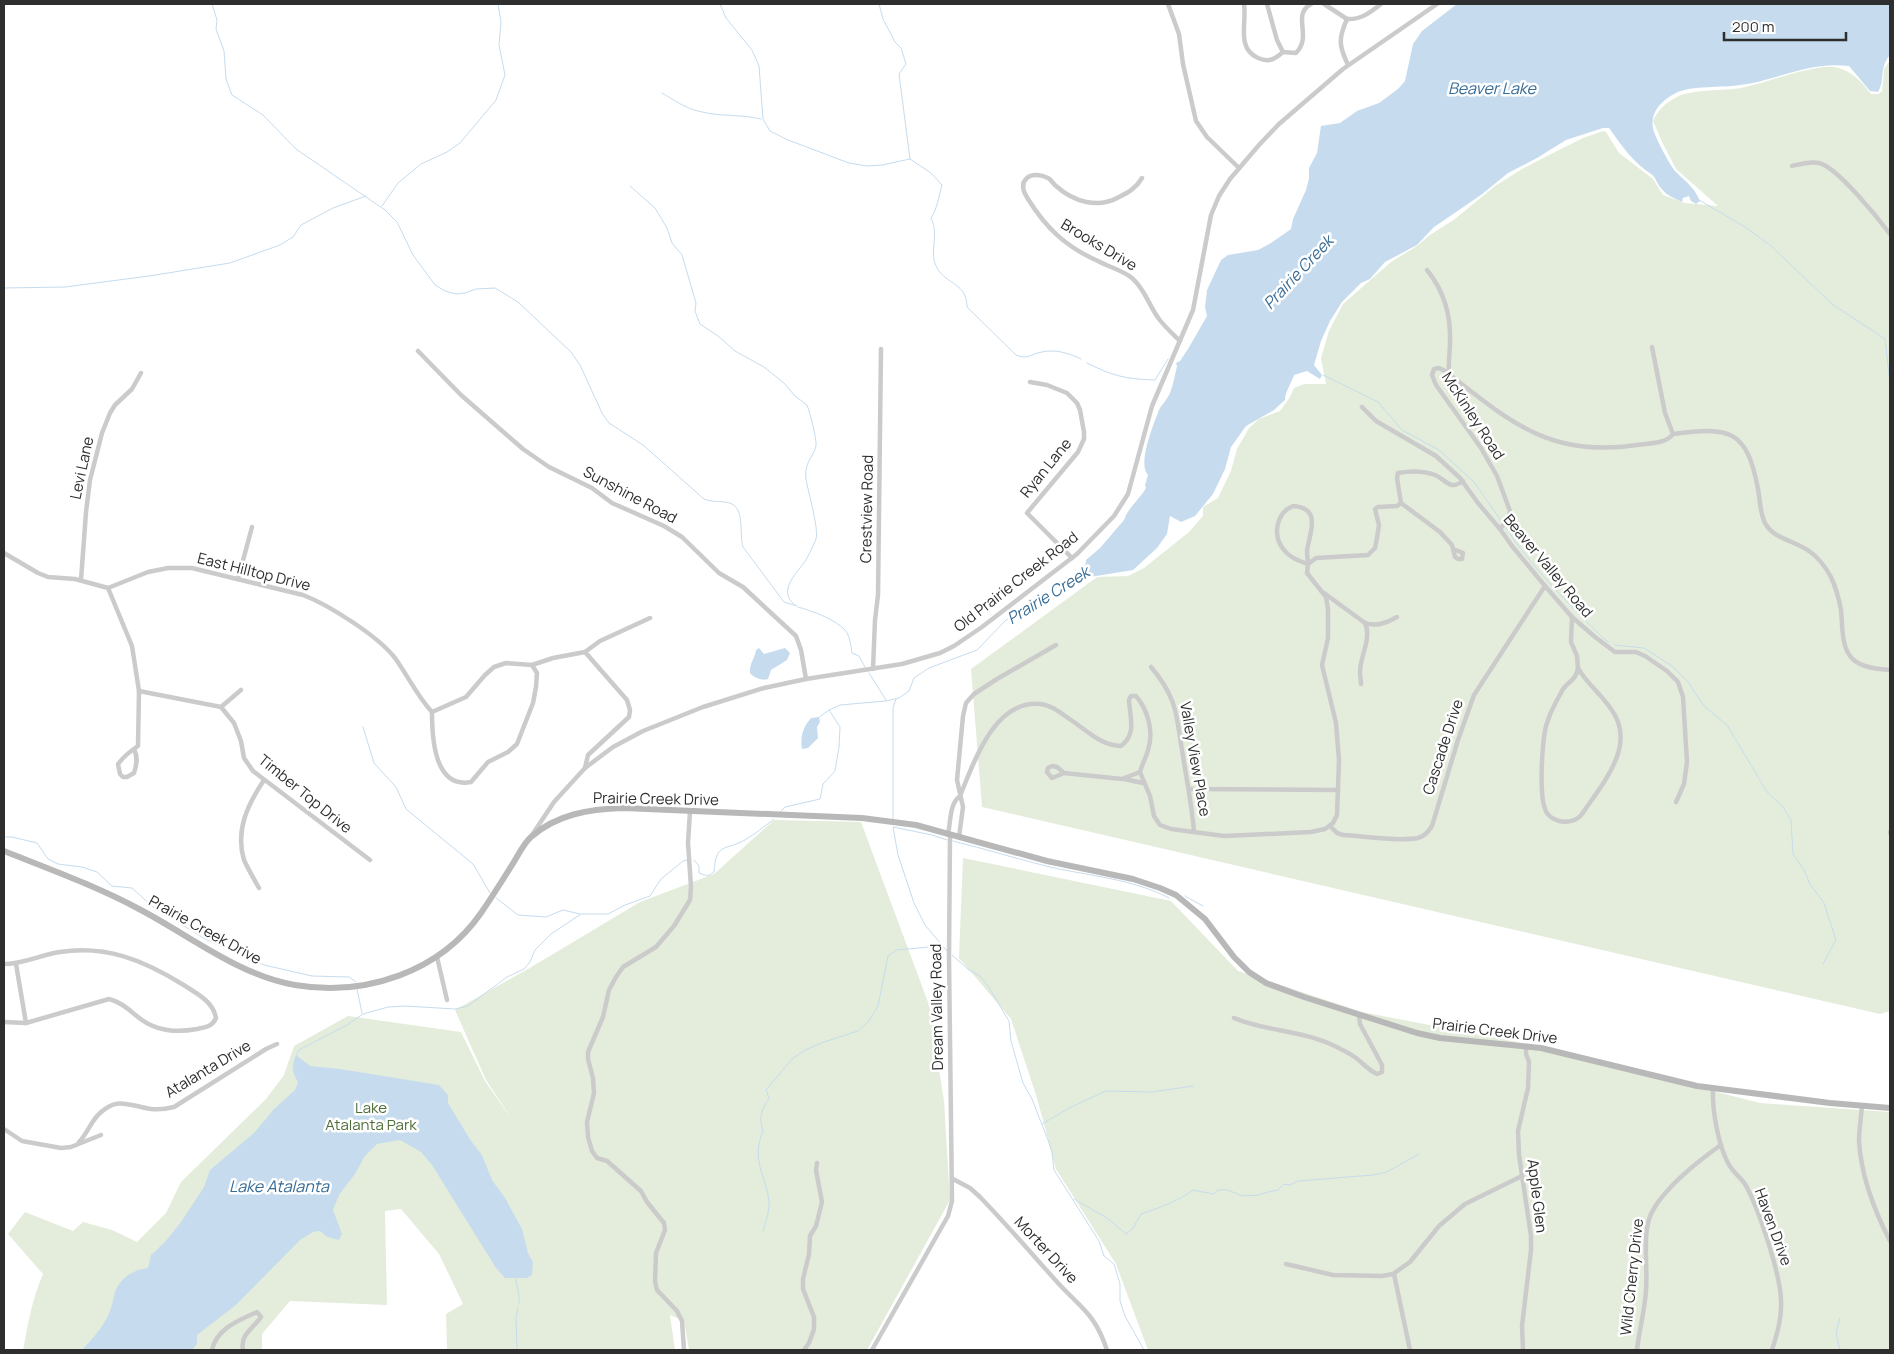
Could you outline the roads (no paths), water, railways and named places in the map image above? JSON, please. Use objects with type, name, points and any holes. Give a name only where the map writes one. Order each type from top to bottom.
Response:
[{"type":"main road","name":"Prairie Creek Drive","points":[[4,851],[89,885],[137,907],[251,971],[293,985],[317,988],[377,984],[401,976],[437,957],[464,933],[480,915],[530,838],[543,828],[563,818],[585,811],[623,808],[871,819],[916,826],[1038,859],[1133,879],[1160,888],[1176,895],[1205,919],[1234,957],[1249,972],[1266,983],[1284,991],[1417,1033],[1440,1038],[1526,1046],[1567,1053],[1686,1084],[1890,1108]]},
{"type":"street","points":[[1168,4],[1178,34],[1196,121],[1207,137],[1238,168]]},
{"type":"street","points":[[1244,4],[1243,39],[1249,51],[1255,57],[1264,61],[1272,61],[1283,52],[1296,53],[1301,48],[1304,42],[1303,12],[1306,6],[1311,4]]},
{"type":"street","points":[[1267,4],[1277,40],[1283,52]]},
{"type":"street","points":[[1324,4],[1347,19],[1355,19],[1368,14],[1382,4]]},
{"type":"street","name":"Old Prairie Creek Road","points":[[530,838],[554,802],[585,768],[613,746],[643,731],[703,707],[764,688],[921,659],[954,646],[982,627],[1072,558],[1114,516],[1128,494],[1152,406],[1193,310],[1210,216],[1219,196],[1238,168],[1279,124],[1348,65],[1437,4]]},
{"type":"street","points":[[1347,19],[1340,41],[1341,51],[1348,65]]},
{"type":"street","points":[[1792,166],[1812,162],[1821,163],[1843,180],[1868,206],[1890,234]]},
{"type":"street","name":"Brooks Drive","points":[[1142,178],[1138,185],[1130,192],[1101,204],[1089,204],[1076,199],[1057,187],[1050,179],[1041,175],[1032,175],[1027,178],[1023,188],[1038,215],[1052,232],[1097,261],[1125,274],[1140,286],[1160,319],[1180,341]]},
{"type":"street","points":[[1427,270],[1439,287],[1448,315],[1450,328],[1449,373],[1523,428],[1564,444],[1605,449],[1664,440],[1673,434],[1716,431],[1731,434],[1739,439],[1752,461],[1764,522],[1776,534],[1809,551],[1830,576],[1838,594],[1845,646],[1849,656],[1860,664],[1890,670]]},
{"type":"street","points":[[1652,347],[1666,413],[1673,434]]},
{"type":"street","name":"Crestview Road","points":[[873,669],[878,594],[881,349]]},
{"type":"street","name":"Sunshine Road","points":[[418,351],[461,395],[530,454],[549,467],[592,488],[612,503],[650,519],[682,537],[720,573],[743,587],[796,636],[801,650],[806,679]]},
{"type":"street","name":"McKinley Road","points":[[1449,373],[1439,368],[1432,371],[1436,385],[1490,462],[1503,492],[1510,511],[1508,519],[1500,528]]},
{"type":"street","name":"Levi Lane","points":[[81,580],[90,480],[102,433],[115,405],[132,389],[141,373]]},
{"type":"street","name":"Ryan Lane","points":[[1030,382],[1047,385],[1066,394],[1077,403],[1080,410],[1084,440],[1078,452],[1027,513],[1072,558]]},
{"type":"street","name":"Beaver Valley Road","points":[[1362,407],[1376,421],[1436,456],[1463,481],[1482,508],[1545,586],[1572,617],[1594,637],[1616,652],[1636,652],[1645,656],[1667,671],[1678,682],[1683,698],[1687,762],[1684,784],[1676,802]]},
{"type":"street","points":[[1453,549],[1448,540],[1431,524],[1402,503],[1397,478],[1398,473],[1426,472],[1436,475],[1450,485],[1456,485],[1463,481]]},
{"type":"street","points":[[1308,564],[1316,558],[1368,554],[1375,548],[1379,526],[1375,509],[1378,507],[1397,506],[1402,503]]},
{"type":"street","points":[[1122,779],[1140,772],[1150,796],[1154,816],[1160,825],[1171,829],[1224,836],[1241,836],[1260,833],[1311,832],[1330,826],[1337,815],[1339,760],[1336,723],[1322,665],[1328,638],[1326,597],[1307,573],[1308,564],[1308,549],[1312,522],[1308,512],[1301,506],[1293,506],[1286,509],[1281,515],[1278,523],[1278,541],[1288,555],[1308,564]]},
{"type":"street","points":[[238,579],[252,527]]},
{"type":"street","points":[[4,552],[48,577],[81,580],[108,588],[132,646],[139,691],[138,746],[125,754],[118,764],[122,777],[127,777],[134,772],[137,762],[134,749]]},
{"type":"street","name":"East Hilltop Drive","points":[[108,588],[148,572],[168,568],[192,568],[303,594],[318,601],[374,638],[395,658],[415,690],[432,712]]},
{"type":"street","name":"Cascade Drive","points":[[1330,826],[1337,833],[1343,835],[1392,839],[1418,838],[1428,833],[1432,826],[1474,695],[1545,586]]},
{"type":"street","points":[[1323,592],[1365,623],[1374,625],[1384,624],[1397,617]]},
{"type":"street","points":[[1572,617],[1571,642],[1577,656],[1577,675],[1564,688],[1546,725],[1542,775],[1545,809],[1550,817],[1560,822],[1570,822],[1580,817],[1609,773],[1617,758],[1621,742],[1621,727],[1617,718],[1578,668]]},
{"type":"street","points":[[532,665],[536,674],[536,688],[533,703],[517,744],[508,752],[488,762],[471,782],[463,784],[455,781],[445,773],[438,761],[432,733],[432,712],[466,697],[494,667],[506,663],[532,665],[553,658],[585,652],[600,641],[650,618]]},
{"type":"street","points":[[1361,684],[1360,672],[1367,635],[1365,623]]},
{"type":"street","points":[[959,837],[963,807],[957,780],[966,703],[974,694],[997,679],[1056,646]]},
{"type":"street","points":[[585,652],[627,700],[630,710],[629,717],[588,755],[585,768]]},
{"type":"street","name":"Valley View Place","points":[[1151,668],[1167,690],[1177,712],[1182,756],[1190,790],[1194,832]]},
{"type":"street","points":[[139,691],[221,707],[241,690]]},
{"type":"street","name":"Dream Valley Road","points":[[872,1350],[948,1216],[952,1201],[949,834],[952,807],[960,796],[988,735],[998,722],[1011,711],[1026,705],[1042,704],[1056,709],[1100,740],[1112,746],[1121,746],[1129,740],[1132,728],[1129,700],[1131,696],[1136,696],[1146,714],[1151,739],[1140,772]]},
{"type":"street","name":"Timber Top Drive","points":[[221,707],[234,723],[241,741],[244,758],[254,771],[370,860]]},
{"type":"street","points":[[1064,773],[1143,783]]},
{"type":"street","points":[[259,888],[245,862],[241,833],[251,800],[264,780]]},
{"type":"street","points":[[1190,790],[1338,790]]},
{"type":"street","points":[[684,1350],[682,1321],[676,1311],[657,1290],[655,1281],[656,1253],[664,1230],[664,1223],[647,1202],[642,1191],[607,1161],[598,1158],[592,1151],[588,1137],[587,1122],[594,1093],[588,1052],[603,1017],[609,990],[623,968],[656,947],[674,926],[690,900],[688,843],[690,811]]},
{"type":"street","points":[[4,964],[16,964],[58,952],[88,949],[104,951],[147,964],[166,974],[203,998],[215,1012],[216,1018],[209,1026],[188,1031],[170,1031],[152,1026],[119,1002],[109,999],[26,1023],[4,1022]]},
{"type":"street","points":[[437,957],[448,1000]]},
{"type":"street","points":[[16,964],[26,1023]]},
{"type":"street","points":[[1234,1018],[1248,1024],[1319,1039],[1347,1052],[1377,1074],[1382,1070],[1382,1066],[1360,1024],[1359,1015]]},
{"type":"street","name":"Atalanta Drive","points":[[80,1142],[99,1114],[112,1105],[128,1103],[164,1110],[174,1107],[266,1048],[277,1044]]},
{"type":"street","name":"Apple Glen","points":[[1523,1350],[1522,1326],[1531,1243],[1518,1131],[1528,1088],[1529,1062],[1526,1046]]},
{"type":"street","name":"Haven Drive","points":[[1713,1088],[1714,1107],[1721,1145],[1729,1164],[1744,1184],[1755,1207],[1778,1280],[1781,1301],[1780,1318],[1772,1350]]},
{"type":"street","points":[[1862,1106],[1859,1138],[1862,1162],[1879,1216],[1890,1241]]},
{"type":"street","points":[[4,1129],[22,1141],[47,1146],[72,1147],[80,1142],[102,1135]]},
{"type":"street","name":"Wild Cherry Drive","points":[[1637,1350],[1645,1303],[1647,1234],[1650,1216],[1655,1207],[1682,1175],[1721,1145]]},
{"type":"street","points":[[804,1350],[809,1343],[814,1329],[814,1317],[803,1289],[803,1279],[809,1254],[810,1236],[816,1226],[822,1202],[816,1170],[817,1164]]},
{"type":"street","points":[[1286,1264],[1333,1275],[1382,1276],[1394,1274],[1410,1262],[1439,1226],[1466,1204],[1522,1176]]},
{"type":"street","name":"Morter Drive","points":[[953,1179],[970,1188],[980,1197],[1084,1308],[1094,1320],[1107,1350]]},
{"type":"street","points":[[1394,1274],[1410,1350]]},
{"type":"street","points":[[212,1350],[213,1341],[222,1331],[257,1312],[261,1317],[243,1338],[243,1350]]},
{"type":"water","name":"Beaver Lake","points":[[1457,4],[1890,4],[1890,55],[1884,64],[1878,92],[1870,91],[1849,66],[1834,65],[1807,68],[1754,83],[1683,90],[1666,99],[1658,107],[1653,117],[1654,132],[1676,172],[1690,185],[1698,196],[1700,201],[1696,204],[1691,201],[1689,196],[1683,198],[1682,202],[1665,192],[1655,178],[1628,153],[1609,128],[1603,128],[1566,140],[1508,173],[1481,195],[1434,227],[1417,245],[1385,262],[1370,279],[1361,283],[1342,302],[1330,321],[1321,341],[1314,365],[1322,375],[1320,379],[1307,371],[1294,375],[1285,400],[1274,410],[1246,426],[1231,447],[1225,469],[1213,494],[1195,516],[1181,522],[1170,516],[1167,534],[1157,548],[1133,570],[1084,578],[1086,560],[1100,548],[1124,520],[1146,488],[1148,475],[1144,462],[1150,433],[1159,410],[1170,393],[1177,366],[1176,363],[1180,361],[1188,349],[1207,316],[1205,307],[1207,290],[1221,260],[1228,255],[1258,250],[1291,229],[1293,219],[1306,190],[1309,168],[1317,153],[1321,126],[1340,123],[1357,111],[1379,103],[1398,89],[1405,81],[1413,44],[1422,31]]},
{"type":"water","points":[[759,648],[764,654],[785,648],[790,653],[787,660],[771,670],[768,679],[758,679],[750,673],[750,667],[756,650]]},
{"type":"water","points":[[819,717],[820,722],[817,727],[818,738],[808,748],[802,749],[801,740],[806,725],[811,718]]},
{"type":"water","name":"Lake Atalanta","points":[[296,1055],[310,1066],[439,1085],[448,1095],[448,1103],[471,1141],[482,1155],[492,1180],[505,1198],[522,1229],[528,1253],[533,1262],[532,1275],[527,1278],[505,1278],[496,1268],[432,1165],[421,1152],[400,1140],[377,1144],[365,1156],[355,1174],[339,1195],[333,1210],[342,1234],[339,1240],[327,1237],[320,1231],[313,1232],[300,1240],[236,1305],[197,1335],[197,1344],[192,1350],[82,1350],[106,1320],[115,1292],[121,1282],[137,1270],[148,1268],[151,1255],[165,1242],[181,1222],[204,1187],[210,1170],[254,1133],[274,1109],[295,1090],[298,1082],[293,1072],[293,1063]]},
{"type":"waterway","points":[[212,4],[217,20],[216,29],[224,51],[226,79],[232,95],[263,115],[296,149],[385,210],[397,222],[413,255],[435,285],[445,291],[456,294],[476,289],[495,288],[518,302],[571,352],[580,365],[602,413],[609,423],[643,445],[704,499],[729,503],[736,507],[739,512],[743,547],[784,602],[797,606]]},
{"type":"waterway","points":[[382,206],[398,183],[421,164],[447,152],[460,143],[496,100],[505,75],[499,45],[501,22],[498,4]]},
{"type":"waterway","points":[[720,4],[726,18],[752,50],[759,66],[763,119],[770,131],[788,140],[849,163],[867,166],[910,159]]},
{"type":"waterway","points":[[879,4],[883,19],[895,42],[901,48],[906,64],[899,74],[910,159],[931,173],[942,185],[931,218],[934,231],[934,256],[937,268],[941,274],[964,293],[967,307],[1016,355],[1026,357],[1047,351],[1057,351],[1081,359]]},
{"type":"waterway","points":[[662,93],[693,110],[761,119]]},
{"type":"waterway","points":[[630,186],[655,208],[667,228],[672,243],[682,255],[696,303],[695,311],[700,324],[735,351],[764,367],[807,405],[816,446],[807,464],[806,479],[817,534],[806,560],[790,582],[788,588],[790,600],[795,605]]},
{"type":"waterway","points":[[4,288],[65,287],[230,263],[280,245],[293,237],[301,225],[333,208],[366,196]]},
{"type":"waterway","points":[[1699,200],[1745,227],[1770,245],[1832,304],[1885,339],[1890,384]]},
{"type":"waterway","points":[[1087,363],[1120,376],[1155,380],[1168,359]]},
{"type":"waterway","points":[[1323,375],[1378,402],[1402,430],[1439,450],[1474,482],[1502,522]]},
{"type":"waterway","points":[[1506,528],[1552,586],[1609,642]]},
{"type":"waterway","name":"Prairie Creek","points":[[780,812],[785,807],[820,799],[823,784],[835,771],[840,727],[829,710],[840,705],[899,698],[909,691],[914,678],[929,668],[977,650],[1006,620],[1085,569]]},
{"type":"waterway","points":[[798,607],[823,616],[841,626],[848,635],[852,653],[859,656],[865,667]]},
{"type":"waterway","points":[[1615,645],[1644,648],[1672,666],[1688,682],[1704,706],[1727,725],[1767,792],[1783,807],[1791,820],[1793,854],[1804,870],[1810,884],[1824,903],[1836,940],[1823,964]]},
{"type":"waterway","points":[[869,673],[886,700]]},
{"type":"waterway","points":[[893,819],[893,708],[896,699]]},
{"type":"waterway","points":[[818,718],[829,710]]},
{"type":"waterway","points":[[363,727],[374,763],[396,787],[406,809],[473,864],[490,893]]},
{"type":"waterway","name":"Prairie Creek","points":[[694,860],[699,866],[699,873],[708,876],[714,872],[719,852],[745,840],[774,819]]},
{"type":"waterway","points":[[947,840],[893,827],[898,855],[914,903],[925,925],[947,951]]},
{"type":"waterway","points":[[4,837],[37,843],[48,859],[58,864],[82,867],[97,872],[112,886],[132,888],[153,907],[205,939],[264,965],[312,976],[349,977],[356,982]]},
{"type":"waterway","points":[[953,841],[1050,867],[1126,882],[1169,898]]},
{"type":"waterway","name":"Prairie Creek","points":[[296,1056],[299,1050],[347,1025],[363,1014],[388,1007],[405,1006],[455,1009],[468,1006],[507,977],[524,969],[530,962],[535,950],[551,934],[581,914],[608,914],[625,905],[650,896],[661,879],[683,861],[687,860]]},
{"type":"waterway","points":[[1185,896],[1203,906]]},
{"type":"waterway","points":[[496,898],[518,915],[546,917],[563,910],[580,914]]},
{"type":"waterway","points":[[763,1231],[769,1208],[767,1188],[761,1171],[758,1153],[763,1131],[761,1114],[769,1098],[766,1090],[792,1059],[805,1050],[858,1031],[869,1021],[878,1006],[888,956],[896,950],[941,946]]},
{"type":"waterway","points":[[952,955],[969,970],[980,976],[1009,1021],[1011,1041],[1023,1083],[1032,1099],[1048,1140],[1052,1152],[1054,1170],[1099,1241],[1104,1256],[1114,1264],[1120,1284],[1120,1301],[1125,1316],[1144,1350]]},
{"type":"waterway","points":[[357,989],[362,1013]]},
{"type":"waterway","points":[[1042,1124],[1071,1107],[1106,1091],[1152,1092],[1193,1086]]},
{"type":"waterway","points":[[1074,1199],[1107,1218],[1126,1234],[1133,1228],[1141,1214],[1175,1201],[1193,1190],[1213,1194],[1216,1191],[1223,1190],[1242,1196],[1256,1196],[1278,1190],[1284,1184],[1290,1185],[1298,1181],[1373,1175],[1387,1172],[1419,1154]]},
{"type":"waterway","points":[[515,1277],[519,1303]]},
{"type":"waterway","points":[[517,1350],[516,1317],[518,1308]]},
{"type":"waterway","points":[[1840,1318],[1836,1333],[1840,1350]]},
{"type":"park label","name":"Lake Atalanta Park","points":[[371,1116]]}]
